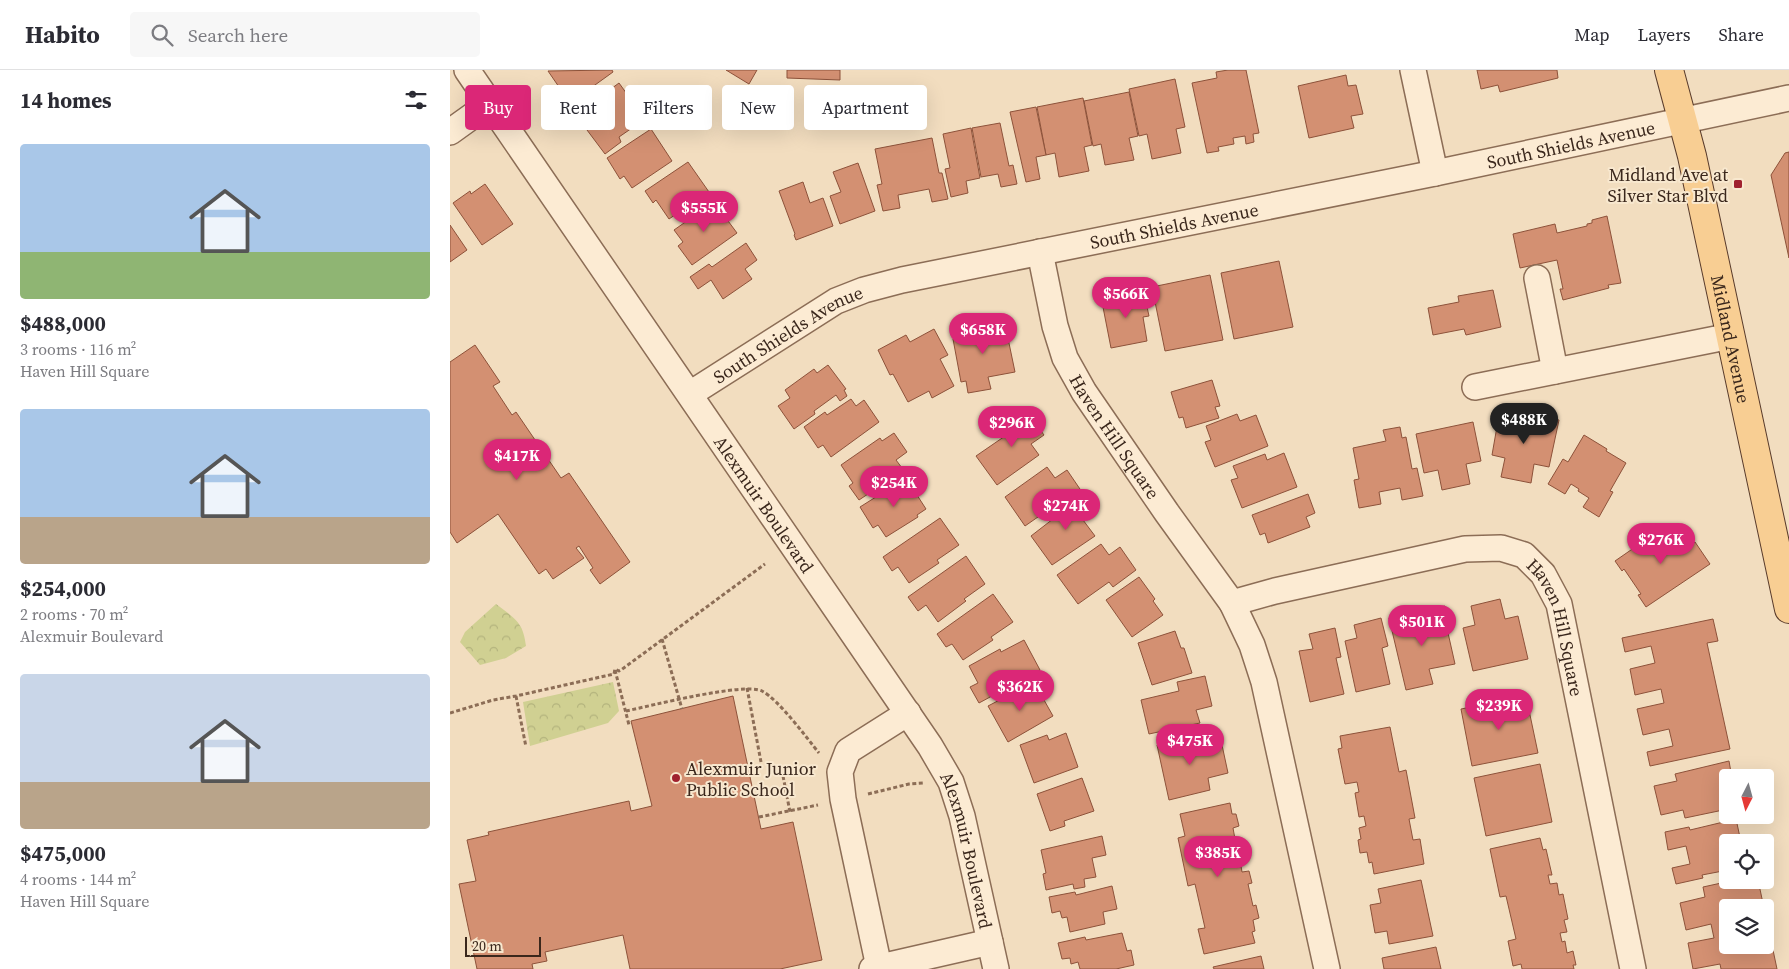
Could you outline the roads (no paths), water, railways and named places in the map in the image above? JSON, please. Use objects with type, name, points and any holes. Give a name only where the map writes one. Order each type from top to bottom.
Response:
[{"type":"main road","name":"Midland Avenue","points":[[1668,70],[1692,156],[1789,609]]},
{"type":"street","name":"Alexmuir Boulevard","points":[[466,70],[476,85]]},
{"type":"street","points":[[1413,70],[1435,173]]},
{"type":"street","name":"South Shields Avenue","points":[[690,394],[836,300],[864,290],[902,280],[1435,173],[1789,98]]},
{"type":"street","points":[[450,132],[465,121]]},
{"type":"street","name":"Alexmuir Boulevard","points":[[507,130],[908,713],[951,782],[962,816],[996,969]]},
{"type":"street","name":"Haven Hill Square","points":[[1040,252],[1055,326],[1065,358],[1084,392],[1167,514],[1232,603],[1252,645],[1264,682],[1327,969]]},
{"type":"street","points":[[1537,278],[1556,370]]},
{"type":"street","points":[[1475,386],[1731,336]]},
{"type":"street","name":"Haven Hill Square","points":[[1232,603],[1275,590],[1465,549],[1501,548],[1524,555],[1543,574],[1558,604],[1633,969]]},
{"type":"street","points":[[908,713],[848,751],[840,772],[843,799],[876,968],[990,942]]},
{"type":"place","name":"Midland Ave at Silver Star Blvd","points":[[1738,184]]},
{"type":"place","name":"Alexmuir Junior Public School","points":[[676,778]]}]
